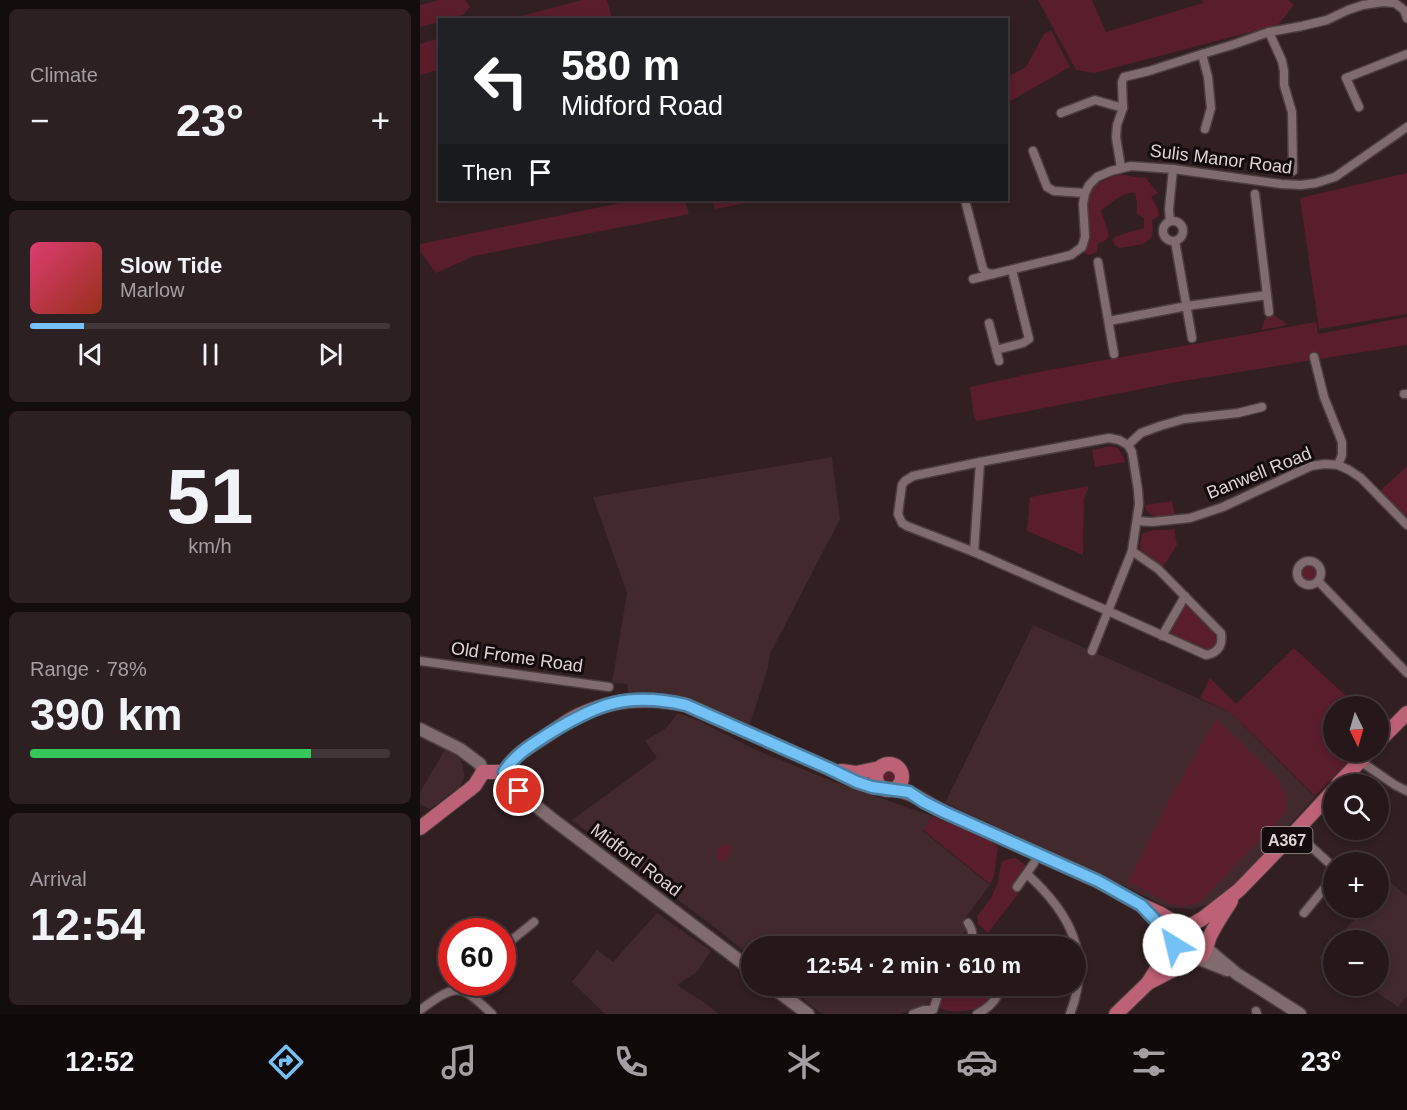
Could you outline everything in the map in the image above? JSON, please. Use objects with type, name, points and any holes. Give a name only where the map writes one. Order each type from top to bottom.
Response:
[{"type":"main road","points":[[483,772],[504,772],[521,753],[573,718],[599,707],[616,702],[646,699],[665,700],[686,705],[857,782],[872,787],[909,792],[938,809],[1098,881],[1187,927],[1200,929],[1206,936],[1207,945],[1202,955],[1148,983]]},
{"type":"main road","points":[[1389,731],[1407,712]]},
{"type":"main road","points":[[420,729],[460,749],[480,764],[483,772]]},
{"type":"main road","points":[[1347,774],[1358,762]]},
{"type":"main road","points":[[828,768],[856,773],[880,768],[887,764],[895,765],[921,795],[938,809]]},
{"type":"main road","points":[[880,768],[877,775],[878,783],[889,789],[898,786],[902,775]]},
{"type":"main road","points":[[420,828],[475,785],[483,772]]},
{"type":"main road","name":"Midford Road","points":[[504,772],[529,800],[551,818],[741,962]]},
{"type":"main road","name":"A367","points":[[1187,927],[1202,919],[1239,890],[1323,801]]},
{"type":"main road","name":"A367","points":[[1207,945],[1213,930],[1239,890]]},
{"type":"main road","points":[[1141,905],[1161,926],[1174,943],[1178,954],[1183,958],[1194,959],[1237,974]]},
{"type":"main road","points":[[1116,1014],[1148,983],[1174,943],[1178,932],[1187,927]]},
{"type":"main road","points":[[1207,945],[1237,974],[1300,1014]]},
{"type":"main road","points":[[784,996],[808,1014]]},
{"type":"street","points":[[1121,168],[1116,137],[1117,125],[1123,108],[1122,82],[1124,77],[1269,32],[1327,20],[1363,5],[1395,3],[1400,5],[1407,18]]},
{"type":"street","points":[[1269,32],[1282,61],[1284,85],[1292,112],[1293,171]]},
{"type":"street","points":[[1202,54],[1208,77],[1211,108],[1205,129]]},
{"type":"street","points":[[1359,107],[1346,78],[1407,54]]},
{"type":"street","points":[[1061,113],[1095,100],[1123,108]]},
{"type":"street","name":"Sulis Manor Road","points":[[1085,193],[1097,177],[1131,166],[1173,169],[1281,184],[1316,183],[1335,177],[1407,127]]},
{"type":"street","points":[[973,279],[1071,255],[1082,247],[1085,237],[1083,204],[1085,193],[1054,191],[1047,188],[1033,151]]},
{"type":"street","points":[[1170,221],[1173,169]]},
{"type":"street","points":[[1255,194],[1269,312]]},
{"type":"street","points":[[964,201],[983,269],[987,273],[994,274]]},
{"type":"street","points":[[1170,221],[1177,221],[1182,225],[1184,231],[1181,238],[1175,241],[1169,240],[1163,233],[1164,227],[1170,221]]},
{"type":"street","points":[[1175,241],[1192,338]]},
{"type":"street","points":[[1098,262],[1114,354]]},
{"type":"street","points":[[996,350],[1023,343],[1029,339],[1012,270]]},
{"type":"street","points":[[1109,321],[1187,306],[1267,296]]},
{"type":"street","points":[[989,323],[999,361]]},
{"type":"street","points":[[1314,357],[1324,396],[1342,442],[1342,455],[1338,465]]},
{"type":"street","points":[[1128,445],[1141,433],[1184,419],[1238,413],[1262,406]]},
{"type":"street","points":[[1092,651],[1108,612],[1132,551],[1137,521],[1138,490],[1132,452],[1128,445],[1109,438],[908,478],[902,486],[898,513],[902,523],[907,526],[974,552],[1108,612],[1162,636],[1206,655],[1218,650],[1221,644],[1221,633],[1158,568],[1132,551]]},
{"type":"street","points":[[974,552],[980,462]]},
{"type":"street","name":"Banwell Road","points":[[1137,521],[1152,522],[1190,518],[1222,507],[1311,466],[1325,464],[1338,465],[1361,478],[1407,525]]},
{"type":"street","points":[[1318,581],[1407,673]]},
{"type":"street","points":[[1162,636],[1185,596]]},
{"type":"street","name":"Old Frome Road","points":[[420,661],[609,687]]},
{"type":"street","points":[[1370,762],[1395,785],[1407,790]]},
{"type":"street","points":[[1295,832],[1323,858]]},
{"type":"street","points":[[1017,887],[1034,863]]},
{"type":"street","points":[[1027,874],[1057,905],[1067,920],[1073,936]]},
{"type":"street","points":[[1304,913],[1323,890]]},
{"type":"street","points":[[516,937],[534,922]]},
{"type":"street","points":[[968,923],[972,929],[972,936]]},
{"type":"street","points":[[420,1010],[443,996]]},
{"type":"street","points":[[471,996],[492,1014]]},
{"type":"street","points":[[913,1014],[924,1010],[937,1012],[939,996]]},
{"type":"street","points":[[983,1013],[997,996]]},
{"type":"street","points":[[1070,1014],[1075,996]]},
{"type":"shaded area","points":[[439,0],[465,0],[470,7],[463,15],[438,18],[438,22],[420,27],[420,5]]},
{"type":"shaded area","points":[[582,0],[607,0],[612,18],[514,18]]},
{"type":"shaded area","points":[[1038,0],[1092,0],[1106,32],[1203,3],[1202,0],[1288,0],[1294,5],[1278,25],[1094,73],[1076,70]]},
{"type":"shaded area","points":[[1051,30],[1070,67],[1008,102],[1008,76],[1026,67],[1044,34]]},
{"type":"shaded area","points":[[438,38],[438,70],[420,75],[420,44]]},
{"type":"shaded area","points":[[1407,173],[1407,314],[1319,329],[1300,198]]},
{"type":"shaded area","points":[[1120,174],[1145,177],[1158,193],[1151,197],[1159,216],[1152,220],[1151,238],[1143,244],[1120,248],[1112,240],[1116,236],[1144,228],[1144,218],[1137,214],[1135,193],[1131,193],[1122,196],[1101,210],[1109,235],[1106,240],[1098,244],[1097,252],[1089,255],[1083,253],[1090,235],[1088,195],[1101,181]]},
{"type":"shaded area","points":[[630,201],[685,201],[689,214],[474,256],[436,273],[420,252],[420,244]]},
{"type":"shaded area","points":[[712,201],[757,201],[715,209]]},
{"type":"shaded area","points":[[1274,315],[1289,325],[1261,330],[1266,316]]},
{"type":"shaded area","points":[[1407,317],[1407,345],[1177,382],[977,421],[974,418],[970,387],[1038,372],[1316,322],[1318,334]]},
{"type":"shaded area","points":[[1110,446],[1118,448],[1126,462],[1095,467],[1092,450]]},
{"type":"shaded area","points":[[832,457],[840,519],[770,654],[768,668],[749,727],[685,698],[657,692],[628,693],[627,684],[612,683],[627,593],[593,497]]},
{"type":"shaded area","points":[[1407,466],[1407,517],[1380,491]]},
{"type":"shaded area","points":[[1089,486],[1084,499],[1083,555],[1027,531],[1030,497]]},
{"type":"shaded area","points":[[1172,501],[1175,514],[1152,515],[1146,510],[1145,505]]},
{"type":"shaded area","points":[[1174,529],[1177,545],[1162,568],[1141,550],[1142,534],[1153,530]]},
{"type":"shaded area","points":[[1306,565],[1312,565],[1317,573],[1315,579],[1306,581],[1301,576],[1301,570]]},
{"type":"shaded area","points":[[1186,601],[1214,632],[1217,640],[1213,646],[1204,651],[1167,634]]},
{"type":"shaded area","points":[[1033,625],[1231,713],[1315,797],[1230,890],[1220,898],[1192,909],[1166,907],[1111,879],[945,803]]},
{"type":"shaded area","points":[[1294,648],[1346,696],[1323,696],[1323,762],[1348,762],[1336,774],[1323,774],[1323,788],[1315,796],[1231,713],[1200,698],[1210,678],[1236,704]]},
{"type":"shaded area","points":[[678,713],[756,750],[832,781],[932,816],[923,831],[990,885],[963,921],[968,927],[962,936],[741,936],[741,949],[572,820],[657,758],[645,741],[666,728]]},
{"type":"shaded area","points":[[1216,719],[1280,781],[1287,799],[1285,814],[1200,902],[1182,907],[1168,903],[1128,882],[1170,798]]},
{"type":"shaded area","points":[[446,748],[461,760],[464,778],[460,787],[430,809],[420,804],[420,792]]},
{"type":"shaded area","points":[[886,770],[892,770],[896,777],[892,784],[886,784],[882,780],[882,774]]},
{"type":"shaded area","points":[[932,816],[989,840],[998,847],[994,876],[990,884],[923,830]]},
{"type":"shaded area","points":[[727,844],[731,847],[731,853],[724,861],[719,861],[716,857],[717,851],[721,845]]},
{"type":"shaded area","points":[[1014,858],[1026,866],[1013,885],[1020,891],[988,933],[978,924],[977,916],[991,898],[998,882],[1001,863]]},
{"type":"shaded area","points":[[1389,881],[1407,896],[1407,996],[1398,1007],[1382,996],[1389,996],[1389,930],[1344,930],[1356,918],[1389,918]]},
{"type":"shaded area","points":[[657,913],[711,951],[697,972],[677,985],[719,1014],[605,1014],[572,982],[597,950],[613,962]]},
{"type":"shaded area","points":[[1192,930],[1199,934],[1203,941],[1199,952],[1188,954],[1180,948],[1180,937]]},
{"type":"shaded area","points":[[800,996],[931,996],[929,1003],[901,1014],[822,1014]]},
{"type":"shaded area","points":[[942,996],[993,996],[987,1003],[974,1009],[945,1010],[940,1008]]},
{"type":"route","points":[[519,791],[504,772],[509,764],[540,739],[573,718],[616,702],[665,700],[701,711],[857,782],[872,787],[901,790],[914,794],[944,812],[1098,881],[1141,905],[1161,926],[1174,945]]}]
